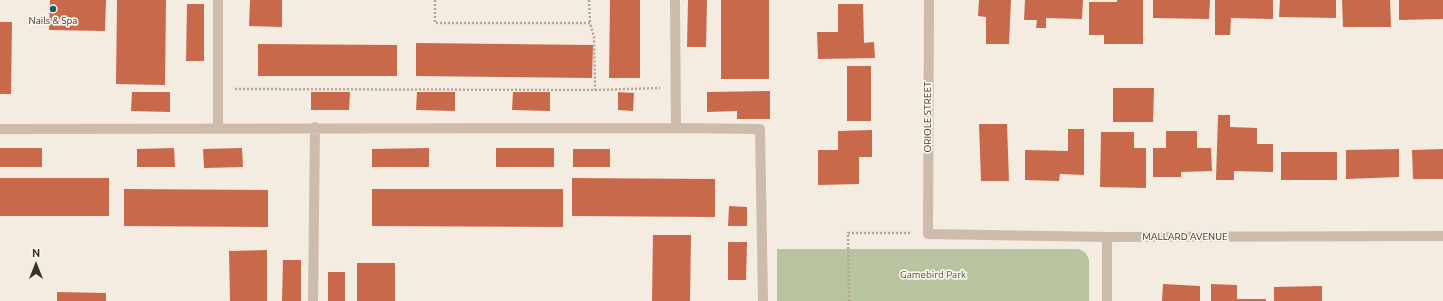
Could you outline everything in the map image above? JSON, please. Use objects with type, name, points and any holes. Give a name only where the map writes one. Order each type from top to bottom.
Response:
[{"type":"street","points":[[218,0],[218,128]]},
{"type":"street","points":[[675,0],[676,128]]},
{"type":"street","name":"ORIOLE STREET","points":[[928,234],[929,0]]},
{"type":"street","points":[[313,301],[315,128]]},
{"type":"street","points":[[0,129],[760,129],[763,301]]},
{"type":"street","name":"MALLARD AVENUE","points":[[928,234],[1107,237],[1443,236]]},
{"type":"street","points":[[1107,237],[1107,301]]},
{"type":"path","points":[[435,0],[435,23],[590,23]]},
{"type":"path","points":[[589,0],[590,23],[594,37],[595,90]]},
{"type":"path","points":[[233,88],[238,90],[595,90],[660,88],[660,81]]},
{"type":"path","points":[[849,301],[848,233],[928,234]]},
{"type":"green space","name":"Gamebird Park","points":[[777,249],[1079,249],[1086,253],[1089,260],[1089,301],[777,301]]},
{"type":"building","points":[[50,0],[106,0],[105,31],[49,30]]},
{"type":"building","points":[[117,0],[166,0],[165,85],[116,84]]},
{"type":"building","points":[[250,0],[282,0],[282,27],[249,26]]},
{"type":"building","points":[[610,0],[640,0],[640,78],[609,78]]},
{"type":"building","points":[[688,0],[707,0],[706,47],[687,47]]},
{"type":"building","points":[[721,0],[769,0],[769,79],[721,79]]},
{"type":"building","points":[[979,0],[1011,0],[1009,44],[986,44],[986,17],[978,16]]},
{"type":"building","points":[[1025,0],[1083,0],[1082,19],[1046,18],[1046,28],[1036,28],[1037,20],[1024,20]]},
{"type":"building","points":[[1117,0],[1143,0],[1143,44],[1104,44],[1104,35],[1089,35],[1089,2],[1117,2]]},
{"type":"building","points":[[1153,0],[1210,0],[1209,19],[1153,18]]},
{"type":"building","points":[[1215,0],[1273,0],[1273,19],[1231,18],[1230,35],[1215,35]]},
{"type":"building","points":[[1280,0],[1336,0],[1336,18],[1279,17]]},
{"type":"building","points":[[1342,0],[1390,0],[1391,27],[1343,27]]},
{"type":"building","points":[[1399,0],[1443,0],[1443,19],[1399,20]]},
{"type":"building","points":[[187,4],[204,4],[204,61],[186,61]]},
{"type":"building","points":[[838,4],[863,4],[864,43],[874,42],[875,58],[818,59],[817,32],[838,32]]},
{"type":"building","points":[[0,22],[12,22],[11,94],[0,94]]},
{"type":"building","points":[[416,43],[593,45],[592,78],[416,76]]},
{"type":"building","points":[[258,44],[397,45],[397,76],[258,76]]},
{"type":"building","points":[[847,66],[871,66],[871,121],[847,121]]},
{"type":"building","points":[[1113,88],[1154,88],[1153,122],[1113,122]]},
{"type":"building","points":[[770,91],[770,119],[737,119],[737,111],[707,112],[707,92]]},
{"type":"building","points":[[132,92],[170,92],[170,112],[131,111]]},
{"type":"building","points":[[311,92],[350,92],[349,110],[311,110]]},
{"type":"building","points":[[417,92],[455,92],[455,111],[416,110]]},
{"type":"building","points":[[513,92],[550,92],[550,111],[512,110]]},
{"type":"building","points":[[618,92],[634,93],[633,111],[618,110]]},
{"type":"building","points":[[1218,115],[1230,115],[1230,127],[1257,128],[1257,144],[1273,144],[1273,172],[1234,171],[1234,180],[1216,180]]},
{"type":"building","points":[[979,124],[1007,124],[1009,181],[981,181]]},
{"type":"building","points":[[1068,129],[1084,129],[1084,175],[1060,174],[1059,181],[1025,180],[1025,150],[1068,151]]},
{"type":"building","points":[[872,130],[872,157],[859,157],[859,184],[818,185],[818,150],[838,150],[838,131]]},
{"type":"building","points":[[1166,131],[1197,131],[1197,148],[1211,148],[1212,171],[1181,172],[1181,177],[1153,177],[1153,148],[1166,148]]},
{"type":"building","points":[[1101,132],[1134,132],[1134,148],[1146,148],[1146,188],[1100,187]]},
{"type":"building","points":[[0,148],[42,148],[42,167],[0,167]]},
{"type":"building","points":[[174,148],[175,167],[137,167],[137,149]]},
{"type":"building","points":[[242,148],[243,167],[204,168],[203,149]]},
{"type":"building","points":[[429,148],[429,167],[372,167],[372,149]]},
{"type":"building","points":[[496,148],[554,148],[554,167],[496,167]]},
{"type":"building","points":[[573,149],[610,149],[610,167],[573,167]]},
{"type":"building","points":[[1399,149],[1399,177],[1346,179],[1346,150]]},
{"type":"building","points":[[1443,149],[1443,179],[1413,179],[1412,150]]},
{"type":"building","points":[[1281,152],[1337,152],[1337,180],[1281,180]]},
{"type":"building","points":[[0,178],[109,178],[109,216],[0,216]]},
{"type":"building","points":[[572,178],[715,179],[715,217],[572,216]]},
{"type":"building","points":[[124,189],[268,190],[268,227],[124,226]]},
{"type":"building","points":[[372,189],[563,189],[563,227],[372,226]]},
{"type":"building","points":[[729,206],[747,207],[747,226],[728,226]]},
{"type":"building","points":[[653,235],[691,235],[690,301],[652,301]]},
{"type":"building","points":[[728,242],[747,242],[746,280],[728,280]]},
{"type":"building","points":[[267,250],[267,301],[230,301],[229,251]]},
{"type":"building","points":[[283,260],[301,260],[301,301],[282,301]]},
{"type":"building","points":[[357,263],[395,263],[395,301],[357,301]]},
{"type":"building","points":[[328,272],[345,272],[345,301],[328,301]]},
{"type":"building","points":[[1163,284],[1200,286],[1200,301],[1162,301]]},
{"type":"building","points":[[1211,284],[1237,285],[1237,299],[1266,299],[1266,301],[1211,301]]},
{"type":"building","points":[[1322,286],[1322,301],[1274,301],[1274,287]]},
{"type":"building","points":[[57,292],[106,293],[106,301],[57,301]]},
{"type":"place","name":"Nails & Spa","points":[[53,9]]}]
